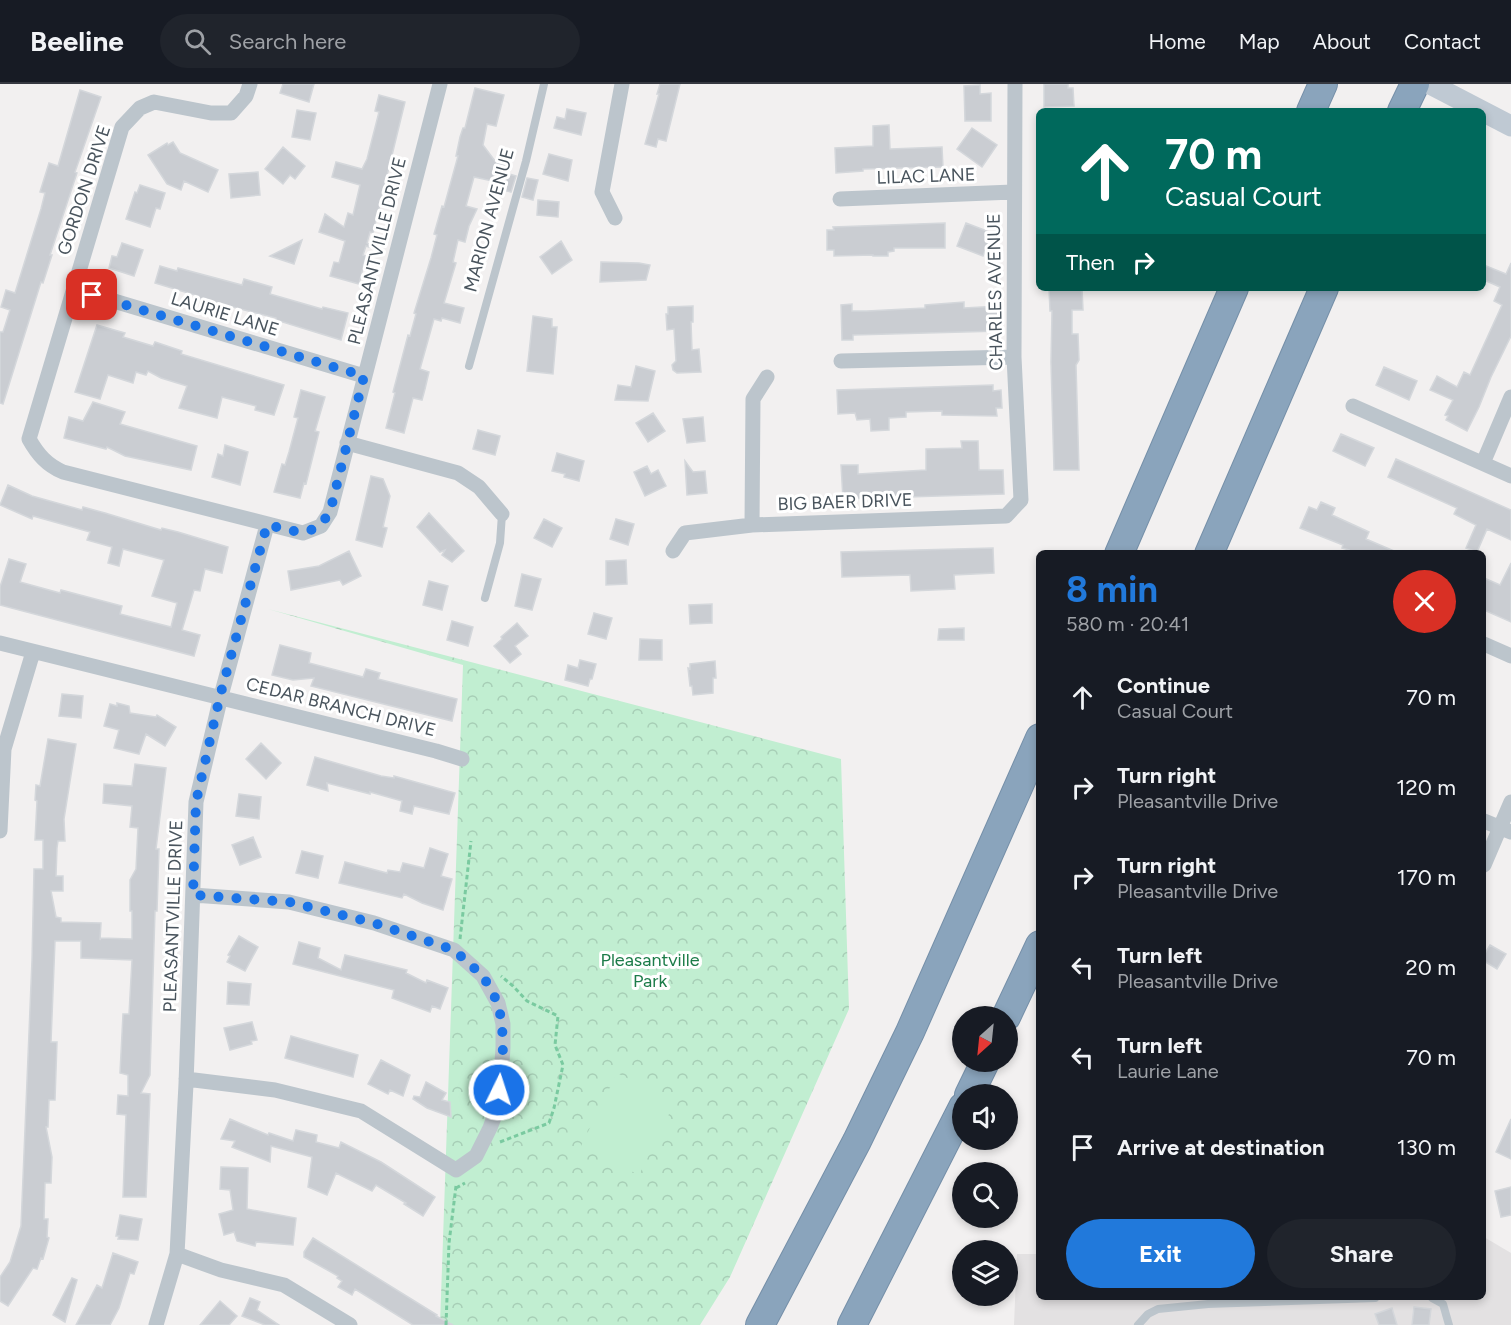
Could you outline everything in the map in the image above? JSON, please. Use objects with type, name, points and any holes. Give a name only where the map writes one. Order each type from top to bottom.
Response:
[{"type":"highway","points":[[1312,108],[1323,84]]},
{"type":"highway","points":[[1403,108],[1415,84]]},
{"type":"highway","points":[[1121,550],[1233,291]]},
{"type":"highway","points":[[1211,550],[1323,291]]},
{"type":"highway","points":[[759,1325],[847,1161],[910,1032],[1036,747]]},
{"type":"highway","points":[[1011,1006],[1036,953]]},
{"type":"highway","points":[[852,1325],[952,1129]]},
{"type":"street","name":"GORDON DRIVE","points":[[250,84],[246,96],[231,113],[211,113],[154,102],[140,108],[122,127],[29,439],[37,453],[50,466],[63,472],[267,525]]},
{"type":"street","name":"PLEASANTVILLE DRIVE","points":[[156,1325],[177,1254],[196,802],[220,696],[267,525],[303,533],[321,526],[330,512],[440,84]]},
{"type":"street","points":[[615,218],[602,192],[622,84]]},
{"type":"street","name":"CHARLES AVENUE","points":[[1015,84],[1014,357],[1022,500]]},
{"type":"street","points":[[1430,84],[1478,108]]},
{"type":"street","points":[[1486,112],[1511,126]]},
{"type":"street","name":"LILAC LANE","points":[[840,199],[1013,192]]},
{"type":"street","name":"LAURIE LANE","points":[[74,289],[364,376]]},
{"type":"street","points":[[841,362],[1014,357]]},
{"type":"street","points":[[752,525],[753,399],[766,376]]},
{"type":"street","points":[[1483,463],[1511,397]]},
{"type":"street","points":[[1353,406],[1511,476]]},
{"type":"street","points":[[347,443],[458,473],[479,487],[502,514]]},
{"type":"street","name":"BIG BAER DRIVE","points":[[673,551],[685,533],[752,525],[1006,516],[1022,500]]},
{"type":"street","name":"CEDAR BRANCH DRIVE","points":[[0,643],[220,696],[462,759]]},
{"type":"street","points":[[1486,645],[1511,656]]},
{"type":"street","points":[[0,831],[4,749],[33,651]]},
{"type":"street","points":[[1486,862],[1505,830],[1511,802]]},
{"type":"street","points":[[1486,821],[1505,830]]},
{"type":"street","points":[[186,1079],[275,1090],[361,1112],[456,1170],[476,1156],[490,1128],[499,1104],[503,1048],[498,1003],[483,976],[454,950],[374,923],[289,902],[193,895]]},
{"type":"street","points":[[177,1254],[221,1270],[284,1285],[350,1325]]},
{"type":"lane","name":"MARION AVENUE","points":[[469,366],[526,161],[544,84]]},
{"type":"lane","points":[[485,598],[500,543],[502,514]]},
{"type":"lane","points":[[1138,1325],[1148,1314],[1158,1309],[1327,1300]]},
{"type":"lane","points":[[1436,1300],[1443,1304],[1449,1325]]},
{"type":"path","points":[[446,1325],[449,1242],[456,1194],[456,1170]]},
{"type":"shaded area","points":[[1486,1238],[1511,1253],[1511,1325],[1014,1325],[1015,1306],[1018,1306],[1018,1254],[1036,1254],[1036,1300],[1486,1300]]},
{"type":"green space","name":"Pleasantville Park","points":[[268,609],[841,759],[849,1009],[730,1277],[700,1325],[440,1325],[463,665]]},
{"type":"green space","points":[[617,1073],[675,1102],[639,1175],[581,1146]]},
{"type":"building","points":[[283,84],[314,84],[309,102],[280,93]]},
{"type":"building","points":[[660,84],[680,84],[666,141],[658,139],[656,147],[645,144]]},
{"type":"building","points":[[1044,84],[1068,84],[1068,88],[1073,88],[1074,106],[1044,107]]},
{"type":"building","points":[[980,85],[980,94],[991,93],[991,121],[965,121],[964,86]]},
{"type":"building","points":[[475,88],[504,95],[496,126],[487,124],[483,145],[495,161],[508,164],[506,173],[516,176],[511,192],[495,188],[497,182],[474,177],[466,206],[477,209],[465,242],[458,240],[453,262],[456,263],[444,303],[464,308],[460,323],[442,318],[441,321],[434,319],[420,369],[429,372],[425,389],[422,400],[413,398],[404,433],[386,428],[395,393],[393,392],[416,314],[414,313],[437,235],[434,234],[442,206],[444,207],[458,156],[456,156],[460,137],[465,128]]},
{"type":"building","points":[[80,90],[101,97],[75,172],[77,173],[50,255],[52,255],[43,283],[41,282],[3,404],[0,403],[0,332],[3,332],[10,310],[1,307],[6,290],[15,293],[41,209],[45,193],[40,192],[49,163],[58,166]]},
{"type":"building","points":[[379,95],[405,102],[373,233],[370,232],[367,243],[370,245],[366,246],[363,255],[366,256],[359,284],[330,276],[334,262],[339,263],[345,241],[319,232],[325,214],[344,227],[348,213],[353,215],[360,185],[332,177],[336,162],[362,169],[367,159],[379,112],[375,111]]},
{"type":"building","points":[[567,109],[586,113],[581,135],[554,128],[557,117],[565,119]]},
{"type":"building","points":[[297,110],[316,113],[310,140],[292,137]]},
{"type":"building","points":[[889,125],[890,149],[942,147],[943,167],[863,169],[863,171],[836,173],[835,148],[873,146],[873,126]]},
{"type":"building","points":[[972,128],[997,145],[982,167],[957,149]]},
{"type":"building","points":[[173,142],[180,153],[218,170],[208,192],[184,181],[181,190],[167,184],[148,155],[167,143],[168,145]]},
{"type":"building","points":[[283,147],[305,166],[295,179],[290,175],[283,184],[265,169]]},
{"type":"building","points":[[549,154],[572,160],[568,181],[543,174]]},
{"type":"building","points":[[258,172],[260,195],[231,198],[229,174]]},
{"type":"building","points":[[527,178],[538,180],[533,200],[522,197]]},
{"type":"building","points":[[140,185],[165,193],[160,209],[156,208],[150,227],[126,219],[135,192],[137,193]]},
{"type":"building","points":[[538,200],[559,202],[558,217],[537,215]]},
{"type":"building","points":[[945,223],[945,248],[894,248],[894,251],[888,252],[888,256],[834,256],[834,250],[827,250],[827,230],[834,230],[833,227]]},
{"type":"building","points":[[966,223],[992,233],[983,256],[957,246]]},
{"type":"building","points":[[302,240],[294,264],[270,256]]},
{"type":"building","points":[[561,241],[572,260],[552,274],[540,257]]},
{"type":"building","points":[[122,243],[143,250],[134,276],[109,268],[112,256],[117,257]]},
{"type":"building","points":[[601,262],[650,265],[646,280],[600,282]]},
{"type":"building","points":[[1511,263],[1511,336],[1467,431],[1446,420],[1448,416],[1445,415],[1453,400],[1430,390],[1437,376],[1457,387],[1464,372],[1470,375],[1502,305],[1494,301],[1500,287],[1486,281],[1486,266],[1506,274]]},
{"type":"building","points":[[160,266],[177,271],[178,268],[242,285],[244,279],[272,287],[270,294],[322,309],[323,307],[348,313],[341,340],[276,320],[276,318],[197,298],[198,296],[155,283]]},
{"type":"building","points":[[1049,291],[1082,291],[1083,310],[1072,310],[1072,334],[1078,334],[1079,360],[1076,365],[1079,470],[1054,470],[1052,311],[1050,311]]},
{"type":"building","points":[[964,302],[964,308],[999,306],[1000,331],[853,335],[853,340],[842,340],[841,305],[852,304],[852,311],[867,311],[925,308],[925,305]]},
{"type":"building","points":[[693,306],[692,350],[699,349],[701,372],[677,373],[673,370],[672,365],[676,361],[674,329],[667,330],[666,314],[668,314],[668,307]]},
{"type":"building","points":[[533,316],[552,319],[552,327],[557,327],[553,374],[527,371]]},
{"type":"building","points":[[97,325],[125,333],[123,337],[153,346],[155,342],[182,351],[181,354],[284,385],[274,415],[255,410],[256,406],[222,397],[217,418],[179,408],[187,386],[161,378],[148,371],[146,375],[136,372],[133,383],[108,375],[100,399],[75,392]]},
{"type":"building","points":[[636,366],[655,371],[648,401],[615,400],[618,385],[631,387]]},
{"type":"building","points":[[1384,367],[1417,381],[1409,400],[1376,385]]},
{"type":"building","points":[[993,385],[993,391],[1001,390],[1002,408],[996,408],[997,416],[942,415],[942,411],[906,412],[906,417],[889,418],[889,430],[871,431],[870,419],[857,420],[855,413],[838,414],[837,390]]},
{"type":"building","points":[[301,390],[325,397],[315,431],[319,432],[306,484],[304,483],[300,498],[274,492],[282,464],[285,465],[298,418],[294,417]]},
{"type":"building","points":[[93,402],[125,412],[120,424],[197,446],[191,470],[125,456],[107,447],[106,449],[64,438],[69,417],[83,421]]},
{"type":"building","points":[[653,413],[665,431],[648,442],[636,423]]},
{"type":"building","points":[[703,417],[705,441],[687,443],[683,419]]},
{"type":"building","points":[[478,430],[500,436],[495,455],[473,449]]},
{"type":"building","points":[[1341,434],[1374,448],[1365,466],[1333,451]]},
{"type":"building","points":[[961,441],[978,441],[979,470],[1003,470],[1004,494],[843,499],[841,465],[858,465],[858,474],[926,470],[926,449],[962,448]]},
{"type":"building","points":[[225,445],[248,452],[240,485],[212,477],[218,454],[223,456]]},
{"type":"building","points":[[557,453],[584,461],[579,481],[552,471]]},
{"type":"building","points":[[1396,459],[1511,510],[1511,540],[1487,529],[1478,550],[1466,548],[1476,525],[1454,514],[1457,508],[1388,477]]},
{"type":"building","points":[[685,461],[693,472],[705,471],[707,493],[687,495]]},
{"type":"building","points":[[647,466],[651,474],[658,470],[666,486],[645,496],[634,472]]},
{"type":"building","points":[[371,476],[383,479],[390,496],[383,527],[387,528],[382,547],[356,540]]},
{"type":"building","points":[[8,485],[32,496],[82,510],[83,507],[228,547],[222,573],[205,569],[200,591],[194,590],[182,630],[200,635],[194,656],[0,605],[0,587],[9,559],[26,564],[20,582],[122,606],[120,614],[171,627],[177,603],[152,596],[164,560],[123,549],[119,566],[108,563],[112,547],[87,540],[90,532],[33,516],[32,519],[0,505]]},
{"type":"building","points":[[1321,502],[1335,508],[1332,515],[1369,532],[1366,539],[1392,550],[1349,550],[1342,548],[1343,545],[1300,528],[1309,507],[1317,510]]},
{"type":"building","points":[[429,513],[464,551],[452,562],[442,555],[445,550],[440,552],[417,527]]},
{"type":"building","points":[[544,519],[562,528],[552,547],[534,538]]},
{"type":"building","points":[[616,519],[634,524],[628,545],[610,539]]},
{"type":"building","points":[[993,548],[994,573],[954,575],[955,589],[911,591],[910,575],[842,577],[841,552]]},
{"type":"building","points":[[349,551],[361,576],[343,585],[340,580],[291,590],[288,571],[319,566]]},
{"type":"building","points":[[626,560],[627,584],[606,585],[606,561]]},
{"type":"building","points":[[1511,563],[1511,622],[1486,611],[1486,579],[1500,585]]},
{"type":"building","points":[[522,574],[541,579],[532,610],[515,606]]},
{"type":"building","points":[[429,581],[448,586],[442,610],[423,605]]},
{"type":"building","points":[[712,604],[712,623],[690,624],[689,605]]},
{"type":"building","points":[[594,613],[612,618],[606,639],[588,634]]},
{"type":"building","points":[[452,621],[473,627],[468,646],[447,640]]},
{"type":"building","points":[[517,623],[528,636],[515,646],[521,654],[510,663],[494,646]]},
{"type":"building","points":[[964,628],[964,640],[938,640],[939,629]]},
{"type":"building","points":[[640,639],[662,640],[662,660],[639,660]]},
{"type":"building","points":[[280,645],[311,653],[309,663],[363,677],[366,669],[380,673],[378,679],[457,699],[452,721],[311,686],[314,678],[293,680],[272,675]]},
{"type":"building","points":[[580,660],[596,664],[588,686],[565,680],[568,665],[578,668]]},
{"type":"building","points":[[715,661],[716,678],[713,678],[713,693],[693,695],[688,668],[690,669],[690,664]]},
{"type":"building","points":[[62,694],[83,696],[81,718],[59,716]]},
{"type":"building","points":[[117,703],[129,706],[130,713],[156,717],[157,715],[176,727],[165,746],[146,734],[139,754],[114,748],[119,730],[104,726],[110,704],[117,706]]},
{"type":"building","points":[[48,739],[76,744],[64,819],[65,841],[58,841],[57,848],[56,876],[63,876],[63,891],[51,891],[56,917],[61,918],[61,922],[101,923],[100,940],[101,938],[132,939],[130,880],[136,869],[138,828],[130,827],[132,806],[103,803],[104,784],[132,786],[135,764],[166,768],[156,849],[159,849],[150,1075],[141,1093],[150,1094],[146,1197],[123,1197],[126,1115],[117,1114],[118,1095],[128,1096],[128,1075],[120,1073],[123,1014],[129,1014],[132,960],[81,958],[81,941],[55,941],[51,1042],[57,1042],[55,1100],[49,1100],[48,1127],[46,1127],[52,1157],[51,1183],[45,1183],[44,1219],[48,1219],[47,1237],[49,1238],[43,1259],[41,1258],[37,1269],[33,1268],[8,1306],[0,1301],[0,1277],[10,1262],[21,1226],[34,869],[43,869],[43,840],[35,840],[37,801],[35,800],[36,785],[40,786]]},
{"type":"building","points":[[261,743],[281,763],[266,779],[246,759]]},
{"type":"building","points":[[315,757],[381,776],[394,778],[394,776],[455,793],[449,814],[414,806],[412,814],[400,811],[402,801],[370,792],[370,794],[327,783],[328,791],[307,785]]},
{"type":"building","points":[[239,794],[261,797],[259,819],[236,816]]},
{"type":"building","points":[[253,837],[261,857],[240,865],[232,845]]},
{"type":"building","points":[[430,848],[448,854],[441,876],[452,879],[443,910],[404,894],[402,898],[339,883],[345,862],[387,873],[388,870],[400,872],[403,863],[424,868]]},
{"type":"building","points":[[302,851],[323,856],[318,878],[296,873]]},
{"type":"building","points":[[239,936],[258,947],[245,971],[227,962],[230,956],[228,955]]},
{"type":"building","points":[[299,942],[320,948],[318,958],[341,970],[345,955],[407,970],[406,973],[426,983],[427,980],[448,988],[440,1009],[432,1006],[430,1012],[392,998],[394,990],[293,964]]},
{"type":"building","points":[[1490,945],[1506,954],[1497,969],[1486,962],[1486,952]]},
{"type":"building","points":[[228,982],[251,984],[249,1005],[227,1004]]},
{"type":"building","points":[[252,1022],[257,1040],[251,1041],[252,1044],[230,1050],[224,1028]]},
{"type":"building","points":[[291,1036],[358,1055],[353,1077],[285,1058]]},
{"type":"building","points":[[381,1060],[410,1075],[403,1096],[390,1090],[388,1094],[368,1084]]},
{"type":"building","points":[[426,1082],[446,1093],[442,1100],[450,1102],[451,1117],[427,1108],[413,1099],[414,1096],[420,1097]]},
{"type":"building","points":[[230,1119],[268,1135],[269,1133],[293,1141],[296,1130],[317,1135],[316,1142],[339,1148],[341,1142],[381,1162],[435,1197],[423,1216],[376,1185],[372,1191],[336,1173],[327,1195],[308,1187],[312,1157],[271,1146],[270,1162],[232,1147],[235,1141],[221,1139]]},
{"type":"building","points":[[1511,1119],[1511,1159],[1496,1152]]},
{"type":"building","points":[[221,1167],[248,1168],[247,1209],[296,1218],[293,1245],[256,1242],[255,1246],[237,1241],[234,1232],[224,1235],[219,1214],[233,1210],[230,1190],[220,1189]]},
{"type":"building","points":[[1511,1187],[1511,1215],[1501,1217],[1495,1191]]},
{"type":"building","points":[[120,1215],[142,1219],[138,1240],[118,1239],[119,1236],[116,1236]]},
{"type":"building","points":[[313,1238],[453,1325],[413,1325],[355,1289],[352,1295],[338,1287],[342,1281],[337,1278],[338,1276],[304,1257],[304,1252]]},
{"type":"building","points":[[113,1253],[138,1262],[134,1274],[130,1273],[119,1308],[110,1325],[76,1325],[97,1285],[102,1288]]},
{"type":"building","points":[[72,1278],[77,1280],[65,1322],[53,1315]]},
{"type":"building","points":[[250,1298],[260,1302],[257,1310],[279,1325],[265,1325],[242,1316]]},
{"type":"building","points":[[220,1301],[237,1316],[229,1325],[200,1325]]},
{"type":"building","points":[[1414,1307],[1431,1309],[1429,1325],[1412,1325]]},
{"type":"building","points":[[1392,1308],[1397,1325],[1379,1325],[1375,1314]]},
{"type":"route","points":[[92,295],[364,376],[330,512],[321,526],[303,533],[267,525],[220,696],[196,802],[193,895],[289,902],[374,923],[454,950],[483,976],[498,1003],[503,1048],[499,1090]]}]
